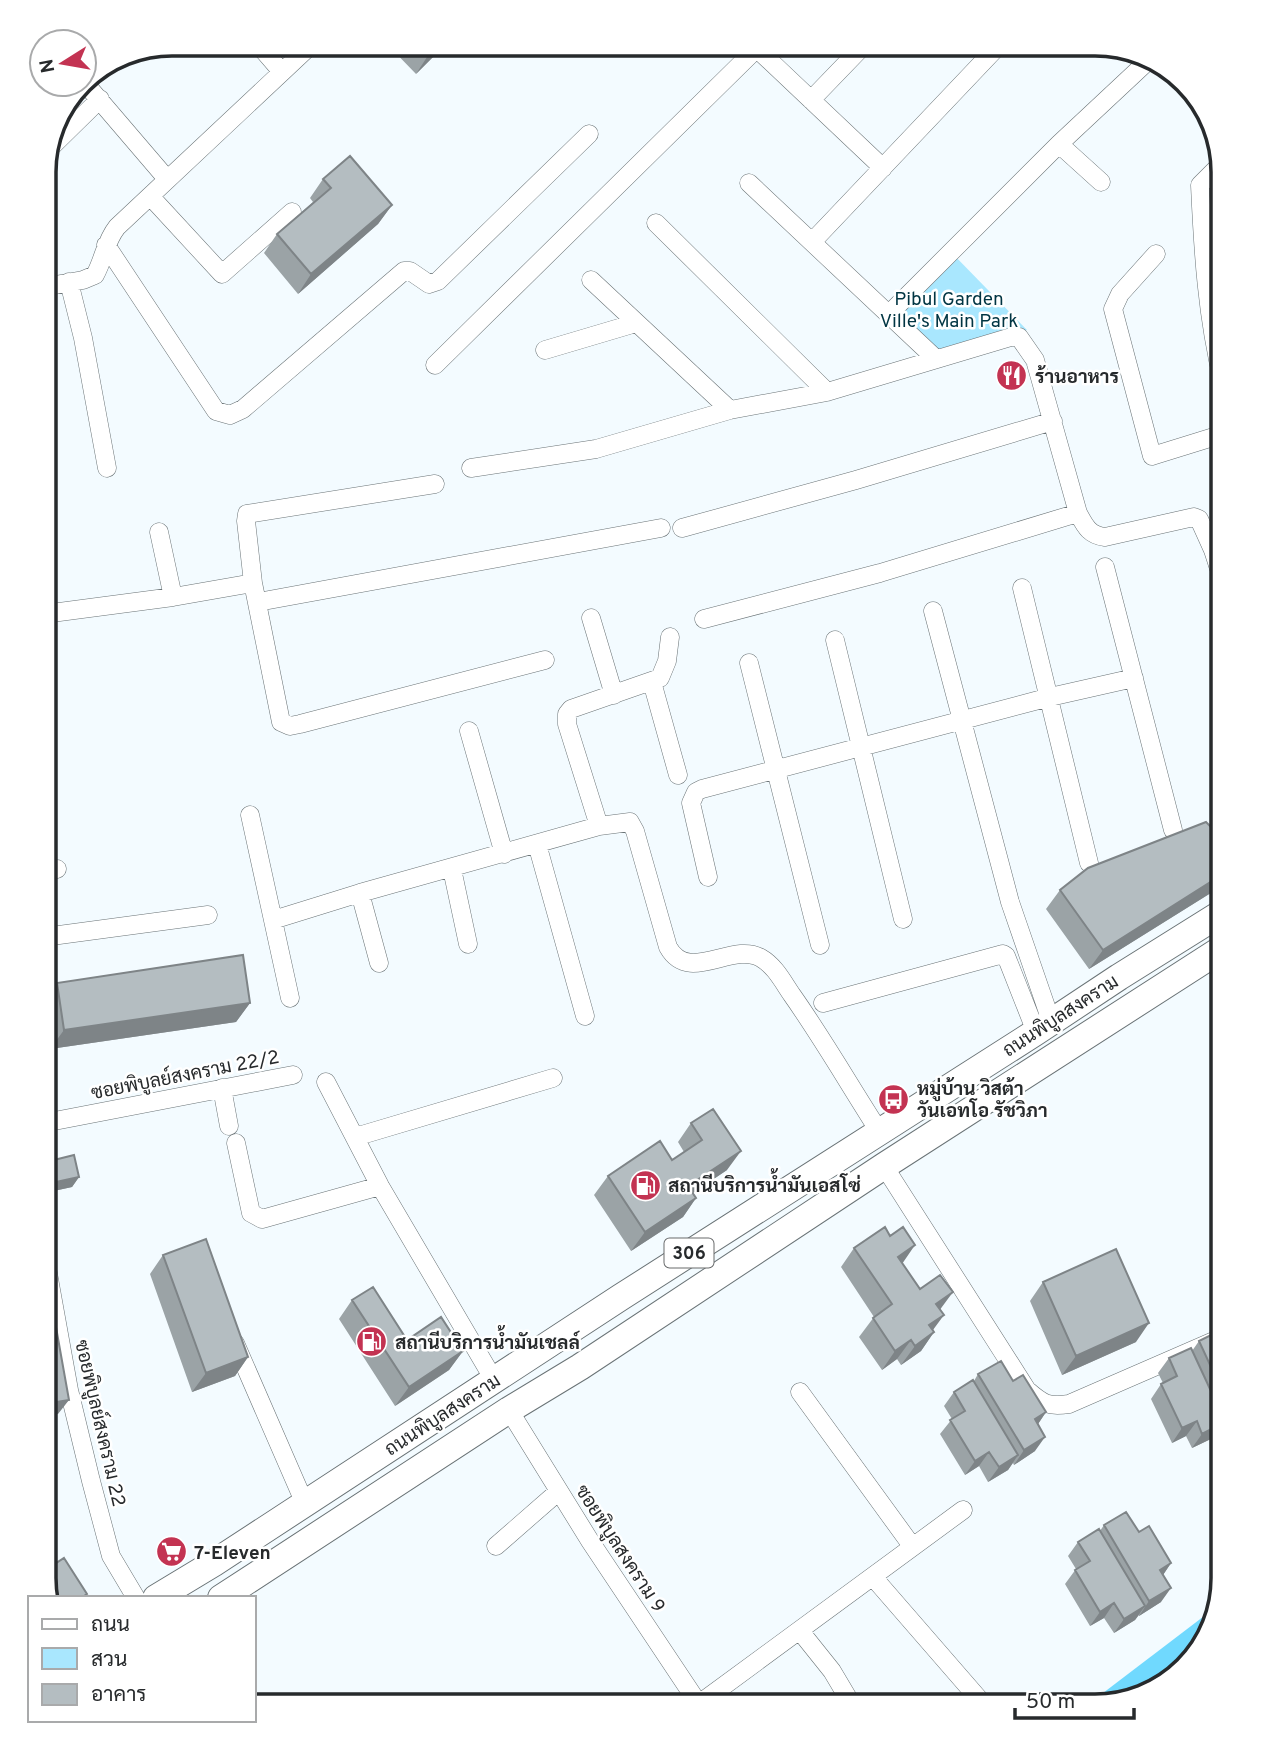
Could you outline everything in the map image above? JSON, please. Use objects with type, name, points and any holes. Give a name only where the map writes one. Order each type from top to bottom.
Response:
[{"type":"main road","name":"ถนนพิบูลสงคราม","points":[[159,1596],[1211,920]]},
{"type":"main road","name":"ถนนพิบูลสงคราม","points":[[224,1596],[509,1410],[592,1360],[884,1166],[1211,955]]},
{"type":"main road","points":[[494,1380],[509,1410]]},
{"type":"street","points":[[268,56],[282,72]]},
{"type":"street","points":[[56,285],[95,275],[106,245],[117,227],[299,56]]},
{"type":"street","points":[[435,365],[744,56]]},
{"type":"street","points":[[765,56],[883,168]]},
{"type":"street","points":[[811,100],[853,56]]},
{"type":"street","points":[[812,242],[989,56]]},
{"type":"street","points":[[889,314],[1059,144],[1142,66]]},
{"type":"street","points":[[62,136],[100,99],[167,179]]},
{"type":"street","points":[[106,245],[216,411],[230,415],[243,409],[404,271],[410,271],[429,284],[438,281],[589,134]]},
{"type":"street","points":[[1059,144],[1101,182]]},
{"type":"street","points":[[1211,174],[1200,185],[1204,266],[1211,322]]},
{"type":"street","points":[[749,184],[936,359]]},
{"type":"street","points":[[150,196],[222,274],[292,212]]},
{"type":"street","points":[[656,223],[827,392]]},
{"type":"street","points":[[1156,254],[1119,294],[1113,309],[1152,456],[1211,438]]},
{"type":"street","points":[[591,280],[730,411]]},
{"type":"street","points":[[69,282],[83,338],[107,468]]},
{"type":"street","points":[[545,350],[636,323]]},
{"type":"street","points":[[471,468],[596,449],[730,411],[827,392],[1011,337],[1019,337],[1035,360],[1078,513],[1087,530],[1104,537],[1194,517],[1199,519],[1211,538]]},
{"type":"street","points":[[682,528],[1053,421]]},
{"type":"street","points":[[435,484],[247,514],[253,583],[278,715],[284,725],[545,660]]},
{"type":"street","points":[[704,619],[880,573],[1078,513]]},
{"type":"street","points":[[258,602],[661,528]]},
{"type":"street","points":[[159,532],[173,597]]},
{"type":"street","points":[[1105,568],[1173,830]]},
{"type":"street","points":[[56,612],[253,583]]},
{"type":"street","points":[[1022,588],[1089,863]]},
{"type":"street","points":[[933,611],[1043,1027]]},
{"type":"street","points":[[591,618],[614,695]]},
{"type":"street","points":[[599,826],[566,724],[567,714],[571,709],[652,682],[663,674],[670,637]]},
{"type":"street","points":[[835,640],[903,919]]},
{"type":"street","points":[[749,663],[820,945]]},
{"type":"street","points":[[708,877],[691,803],[692,797],[702,789],[1050,697],[1134,678]]},
{"type":"street","points":[[652,682],[678,775]]},
{"type":"street","points":[[468,731],[504,854]]},
{"type":"street","points":[[250,815],[290,998]]},
{"type":"street","points":[[273,920],[599,826],[630,822],[673,956],[690,964],[745,954],[758,956],[770,964],[804,1011],[879,1131]]},
{"type":"street","points":[[537,844],[584,1016]]},
{"type":"street","points":[[452,869],[468,944]]},
{"type":"street","points":[[360,893],[379,963]]},
{"type":"street","points":[[56,935],[208,915]]},
{"type":"street","points":[[823,1003],[918,979],[994,954],[1003,954],[1043,1027]]},
{"type":"street","name":"ซอยพิบูลย์สงคราม 22/2","points":[[56,1121],[293,1075]]},
{"type":"street","points":[[355,1137],[553,1078]]},
{"type":"street","points":[[326,1082],[380,1186],[494,1380]]},
{"type":"street","points":[[222,1088],[251,1213],[262,1219],[380,1186]]},
{"type":"street","points":[[884,1166],[1027,1390],[1040,1402],[1052,1406],[1069,1404],[1211,1342]]},
{"type":"street","points":[[229,1329],[305,1504]]},
{"type":"street","name":"ซอยพิบูลย์สงคราม 22","points":[[56,1340],[111,1556],[134,1596]]},
{"type":"street","points":[[800,1392],[912,1546]]},
{"type":"street","name":"ซอยพิบูลสงคราม 9","points":[[509,1410],[692,1694]]},
{"type":"street","points":[[496,1546],[559,1491]]},
{"type":"street","points":[[714,1694],[963,1510]]},
{"type":"street","points":[[873,1577],[975,1694]]},
{"type":"street","points":[[800,1631],[832,1671],[845,1694]]},
{"type":"green space","name":"Pibul Garden Ville's Main Park","points":[[949,250],[1027,330],[937,356],[892,311]]},
{"type":"shaded area","points":[[1204,1616],[1187,1649],[1166,1670],[1140,1685],[1102,1694]]},
{"type":"building","points":[[350,156],[392,205],[311,274],[277,234],[331,188],[323,179]]},
{"type":"building","points":[[1206,822],[1211,827],[1211,882],[1103,950],[1060,890],[1088,868]]},
{"type":"building","points":[[243,955],[250,1003],[64,1030],[57,983]]},
{"type":"building","points":[[713,1109],[741,1151],[688,1186],[696,1198],[645,1232],[608,1176],[660,1141],[672,1160],[702,1140],[691,1123]]},
{"type":"building","points":[[74,1155],[79,1177],[56,1182],[56,1160]]},
{"type":"building","points":[[885,1227],[890,1236],[903,1227],[915,1245],[898,1257],[920,1289],[940,1275],[953,1292],[936,1304],[944,1315],[929,1325],[934,1332],[915,1346],[911,1340],[895,1351],[873,1318],[892,1304],[854,1248]]},
{"type":"building","points":[[206,1239],[248,1357],[206,1373],[163,1255]]},
{"type":"building","points":[[1116,1249],[1149,1323],[1076,1356],[1043,1282]]},
{"type":"building","points":[[373,1287],[407,1340],[441,1317],[463,1351],[409,1387],[352,1300]]},
{"type":"building","points":[[56,1327],[69,1400],[56,1402]]},
{"type":"building","points":[[1211,1335],[1211,1367],[1199,1341]]},
{"type":"building","points":[[1191,1348],[1211,1391],[1211,1429],[1202,1434],[1197,1421],[1182,1428],[1161,1384],[1177,1376],[1169,1358]]},
{"type":"building","points":[[1001,1361],[1013,1381],[1023,1375],[1046,1412],[1035,1419],[1045,1437],[1024,1450],[978,1374]]},
{"type":"building","points":[[973,1380],[1018,1455],[999,1467],[989,1452],[975,1461],[950,1420],[965,1411],[954,1392]]},
{"type":"building","points":[[1126,1512],[1139,1532],[1149,1526],[1171,1563],[1160,1570],[1171,1588],[1149,1601],[1104,1525]]},
{"type":"building","points":[[1099,1529],[1145,1606],[1124,1619],[1114,1603],[1100,1612],[1075,1570],[1090,1561],[1078,1542]]},
{"type":"building","points":[[64,1558],[87,1594],[57,1596],[56,1563]]},
{"type":"place","name":"ร้านอาหาร","points":[[1012,376]]},
{"type":"place","name":"หมู่บ้าน วิสต้า วันเอทโอ รัชวิภา","points":[[894,1099]]},
{"type":"place","name":"สถานีบริการน้ำมันเอสโซ่","points":[[645,1185]]},
{"type":"place","name":"สถานีบริการน้ำมันเชลล์","points":[[372,1342]]},
{"type":"place","name":"7-Eleven","points":[[171,1552]]}]
